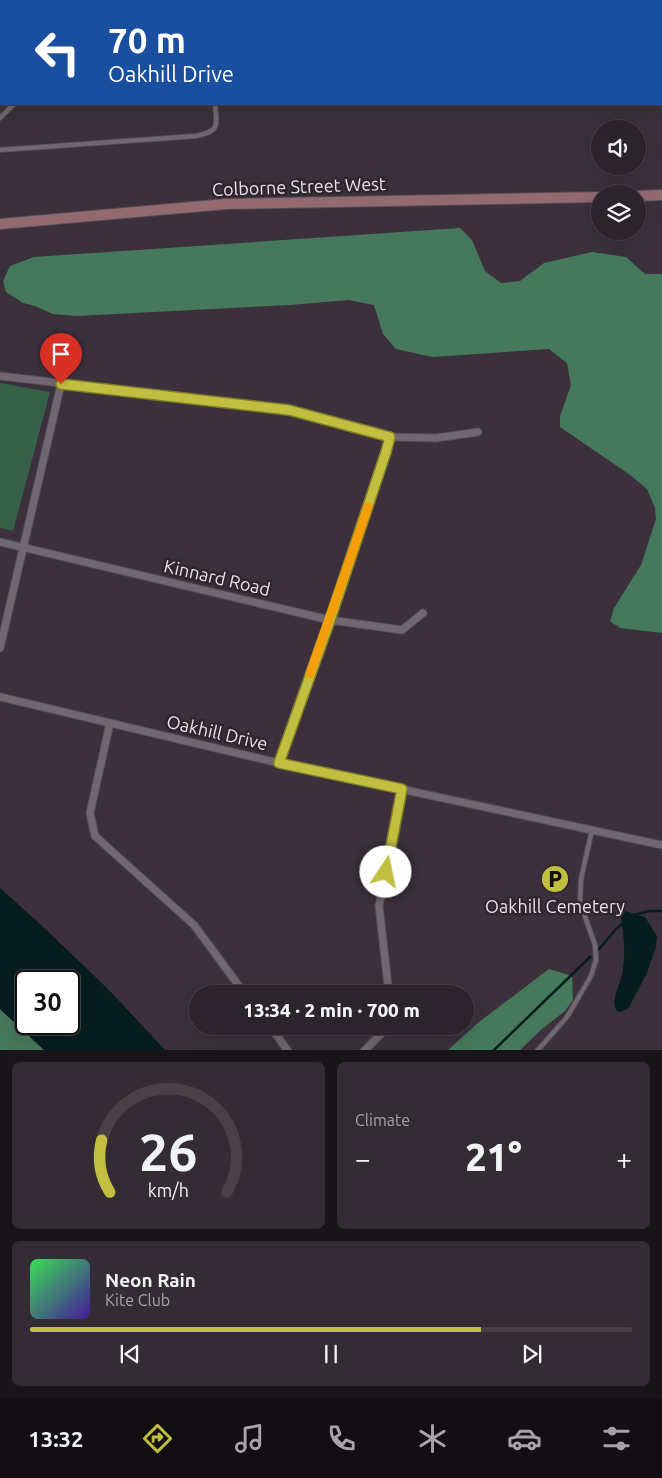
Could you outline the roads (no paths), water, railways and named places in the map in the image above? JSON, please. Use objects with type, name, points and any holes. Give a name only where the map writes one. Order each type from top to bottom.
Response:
[{"type":"main road","points":[[646,196],[662,195]]},
{"type":"main road","name":"Colborne Street West","points":[[0,224],[226,204],[591,196]]},
{"type":"street","points":[[0,376],[289,410],[390,437],[436,438],[478,432]]},
{"type":"street","points":[[0,648],[61,384]]},
{"type":"street","points":[[279,763],[330,620],[390,437]]},
{"type":"street","name":"Kinnard Road","points":[[0,542],[330,620],[402,630],[423,613]]},
{"type":"street","name":"Oakhill Drive","points":[[0,696],[279,763],[662,845]]},
{"type":"street","points":[[110,723],[90,813],[95,836],[194,926],[238,985]]},
{"type":"street","points":[[388,985],[379,906],[402,789]]},
{"type":"street","points":[[277,1035],[288,1050]]},
{"type":"street","points":[[364,1050],[380,1035]]},
{"type":"lane","points":[[0,118],[13,105]]},
{"type":"lane","points":[[0,150],[202,134],[214,130],[216,126],[215,105]]},
{"type":"lane","points":[[537,1050],[567,1017],[591,976],[596,960],[595,945],[580,902],[582,879],[592,830]]},
{"type":"waterway","points":[[634,915],[649,911],[662,911]]},
{"type":"waterway","points":[[599,949],[617,928],[624,923]]},
{"type":"waterway","points":[[494,1050],[590,957]]},
{"type":"place","name":"Oakhill Cemetery","points":[[555,879]]}]
